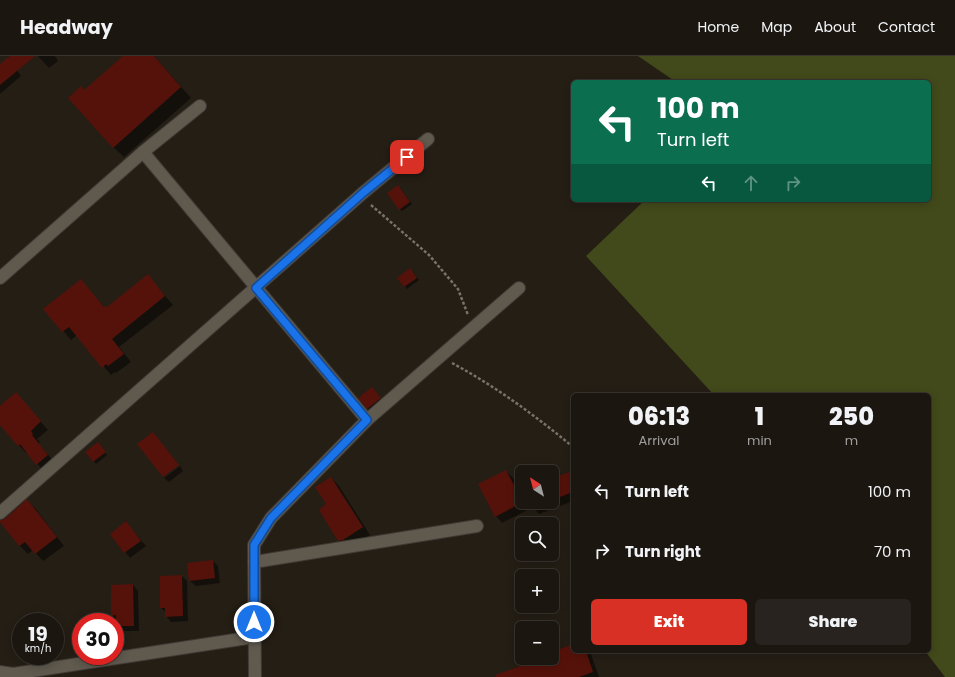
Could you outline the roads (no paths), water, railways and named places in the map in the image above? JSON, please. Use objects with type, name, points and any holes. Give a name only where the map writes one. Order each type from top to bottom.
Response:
[{"type":"street","points":[[0,278],[143,152],[200,106]]},
{"type":"street","points":[[0,513],[360,196],[428,139]]},
{"type":"street","points":[[143,152],[367,420]]},
{"type":"street","points":[[255,677],[254,545],[271,518],[367,420],[442,357],[519,288]]},
{"type":"street","points":[[254,562],[478,526]]},
{"type":"street","points":[[0,672],[13,674],[254,637]]}]
